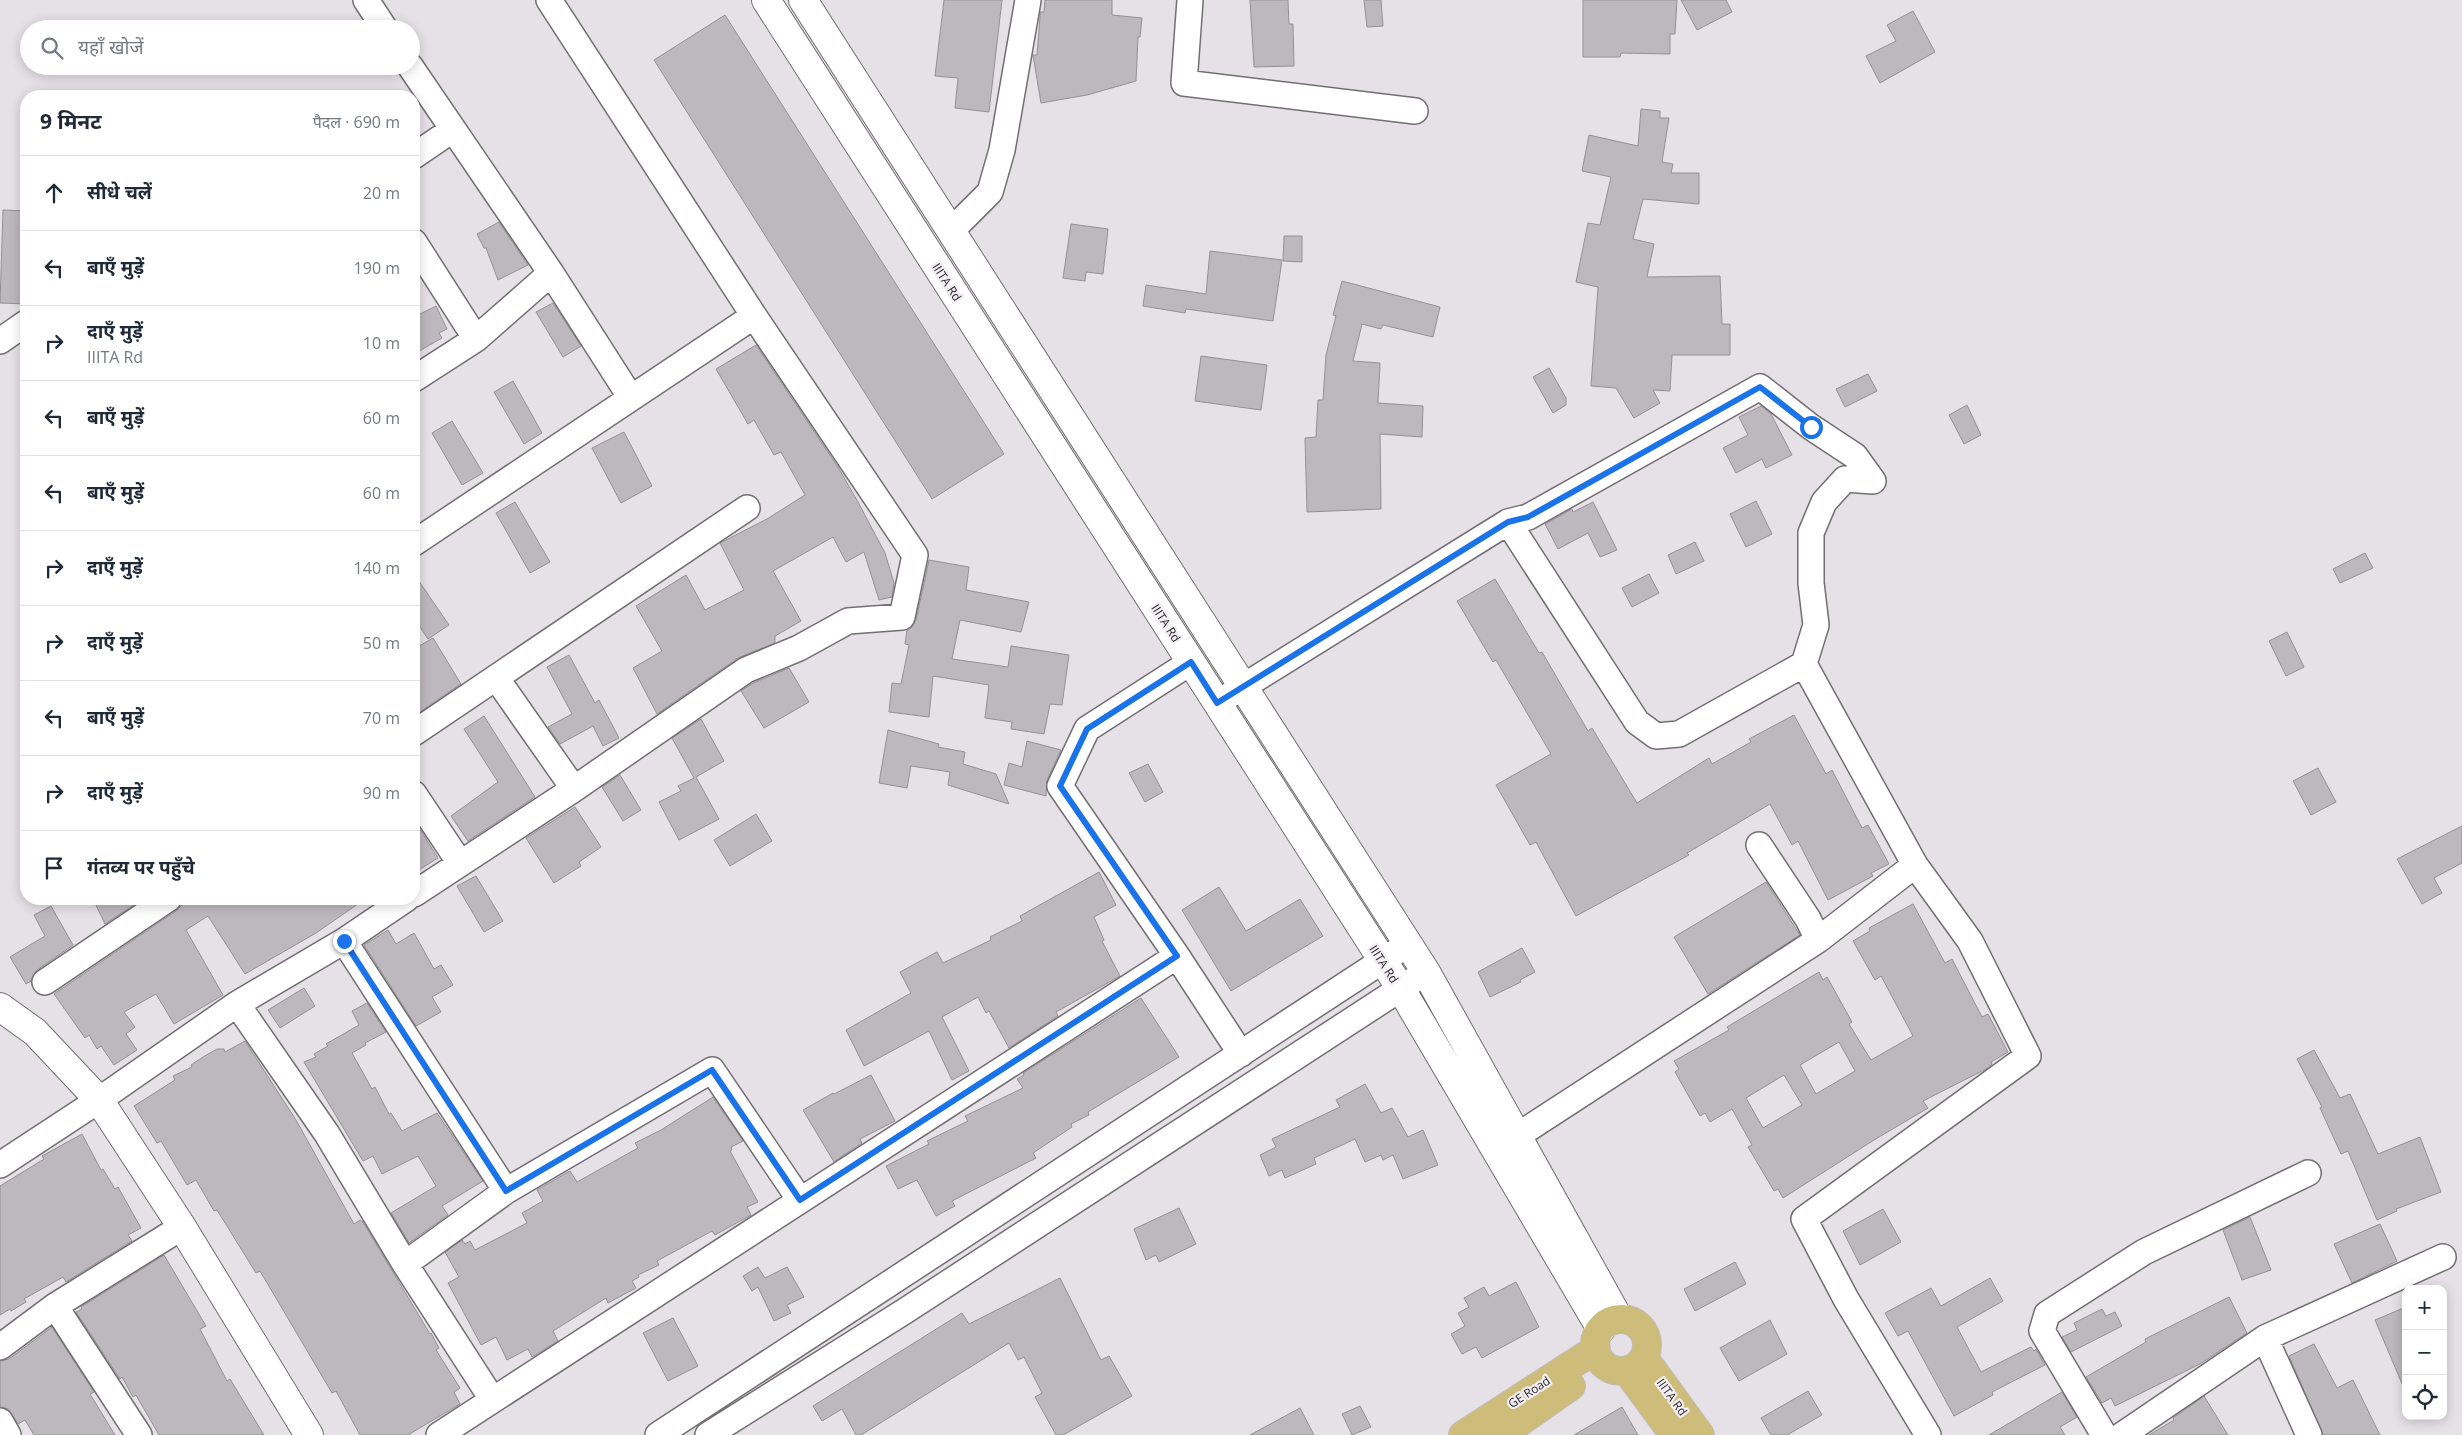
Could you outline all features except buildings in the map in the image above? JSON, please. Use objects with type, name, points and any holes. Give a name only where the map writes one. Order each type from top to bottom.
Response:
[{"type":"main road","name":"GE Road","points":[[1463,1435],[1615,1348]]},
{"type":"main road","name":"GE Road","points":[[1501,1435],[1615,1348]]},
{"type":"main road","name":"IIITA Rd","points":[[1615,1348],[1674,1435]]},
{"type":"main road","name":"IIITA Rd","points":[[1615,1348],[1700,1435]]},
{"type":"street","points":[[366,0],[379,20]]},
{"type":"street","points":[[420,890],[574,789],[746,670],[799,648],[848,621],[902,617],[914,555],[754,316],[548,0]]},
{"type":"street","name":"IIITA Rd","points":[[766,0],[1400,989],[1615,1348]]},
{"type":"street","name":"IIITA Rd","points":[[803,0],[1426,972],[1517,1136],[1615,1348]]},
{"type":"street","points":[[951,231],[990,192],[1002,150],[1028,0]]},
{"type":"street","points":[[1190,0],[1184,83],[1415,111]]},
{"type":"street","points":[[416,75],[551,273],[631,398]]},
{"type":"street","points":[[420,152],[452,130]]},
{"type":"street","points":[[420,251],[476,339]]},
{"type":"street","points":[[420,375],[476,339],[551,273]]},
{"type":"street","points":[[420,539],[754,316]]},
{"type":"street","points":[[0,341],[20,327]]},
{"type":"street","points":[[1217,703],[1508,522],[1528,517],[1760,387],[1811,427],[1855,456],[1873,481],[1845,479],[1824,502],[1811,533],[1811,583],[1816,625],[1804,664],[1679,734],[1656,736],[1637,722],[1508,522]]},
{"type":"street","points":[[420,729],[747,508]]},
{"type":"street","points":[[1191,662],[1087,729],[1060,786],[1177,956],[1241,1054]]},
{"type":"street","points":[[1804,664],[1915,864],[1970,941],[2028,1056],[1804,1219],[1846,1299],[1928,1435]]},
{"type":"street","points":[[496,679],[574,789]]},
{"type":"street","points":[[420,803],[460,863]]},
{"type":"street","points":[[1759,845],[1808,919],[1818,940]]},
{"type":"street","points":[[1517,1136],[1818,940],[1915,864]]},
{"type":"street","points":[[45,982],[159,905]]},
{"type":"street","points":[[0,1165],[99,1100],[237,1004],[344,941],[397,905]]},
{"type":"street","points":[[344,941],[506,1191]]},
{"type":"street","points":[[658,1435],[1408,944]]},
{"type":"street","points":[[439,1435],[1177,956]]},
{"type":"street","points":[[708,1435],[905,1311],[1426,972]]},
{"type":"street","points":[[237,1004],[327,1134],[405,1264],[492,1399]]},
{"type":"street","points":[[0,1007],[35,1032],[99,1100],[182,1227],[309,1435]]},
{"type":"street","points":[[405,1264],[506,1191],[712,1070],[800,1200]]},
{"type":"street","points":[[2104,1435],[2042,1332],[2047,1314],[2144,1252],[2308,1173]]},
{"type":"street","points":[[0,1347],[55,1306],[182,1227]]},
{"type":"street","points":[[2122,1435],[2265,1338],[2442,1257]]},
{"type":"street","points":[[55,1306],[139,1435]]},
{"type":"street","points":[[2265,1338],[2309,1435]]},
{"type":"street","points":[[0,1421],[8,1435]]},
{"type":"route","points":[[344,941],[506,1191],[712,1070],[800,1200],[1177,956],[1060,786],[1087,729],[1191,662],[1217,703],[1508,522],[1528,517],[1760,387],[1811,427]]}]
